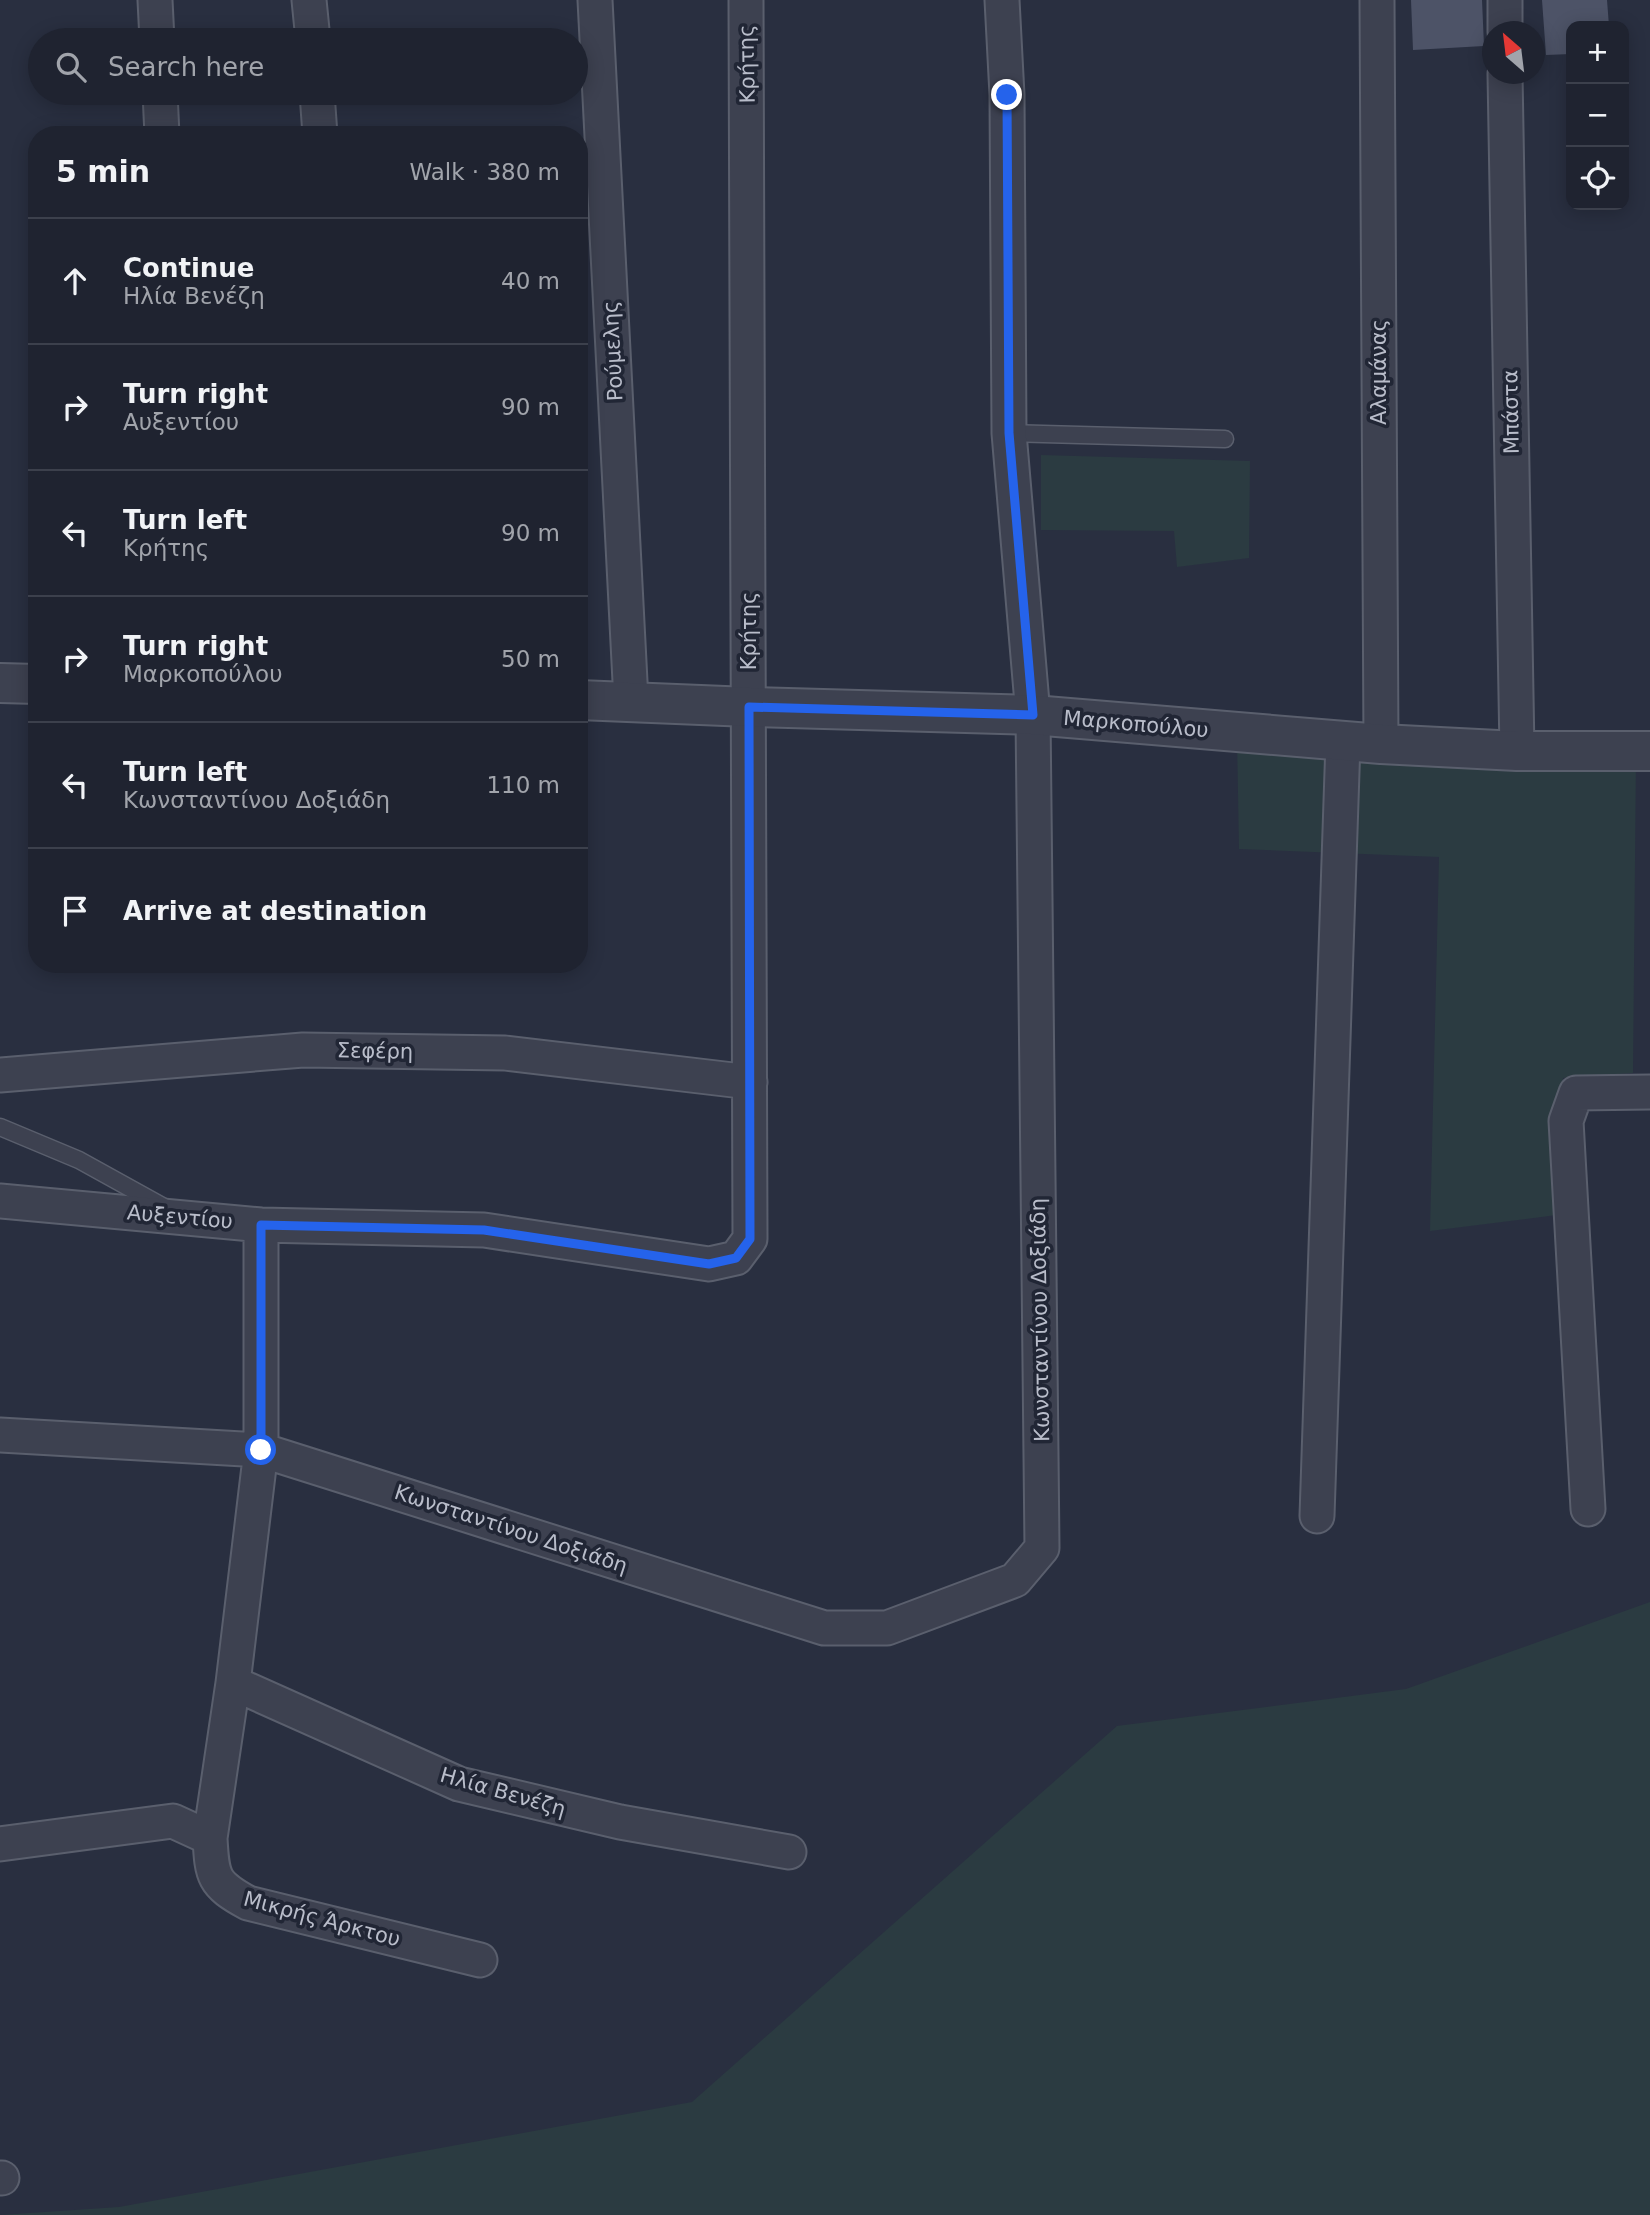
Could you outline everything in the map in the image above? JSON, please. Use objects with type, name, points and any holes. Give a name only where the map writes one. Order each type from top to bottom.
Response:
[{"type":"street","points":[[155,0],[156,28]]},
{"type":"street","points":[[309,0],[312,28]]},
{"type":"street","name":"Ρούμελης","points":[[595,0],[631,701]]},
{"type":"street","name":"Κρήτης","points":[[736,1258],[750,1239],[746,0]]},
{"type":"street","name":"Κωνσταντίνου Δοξιάδη","points":[[0,1434],[261,1450],[824,1628],[887,1628],[1015,1580],[1042,1548],[1033,715],[1009,433],[1007,95],[1002,0]]},
{"type":"street","name":"Αλαμάνας","points":[[1317,1516],[1362,743],[1377,0]]},
{"type":"street","points":[[1505,0],[1505,21]]},
{"type":"street","name":"Μπάστα","points":[[1506,84],[1517,751]]},
{"type":"street","points":[[161,105],[162,126]]},
{"type":"street","points":[[318,105],[319,126]]},
{"type":"street","points":[[0,683],[28,684]]},
{"type":"street","name":"Μαρκοπούλου","points":[[588,700],[1033,715],[1362,743],[1517,751],[1650,751]]},
{"type":"street","name":"Σεφέρη","points":[[0,1075],[303,1050],[505,1053],[750,1082]]},
{"type":"street","points":[[1588,1509],[1566,1121],[1576,1093],[1650,1092]]},
{"type":"street","name":"Αυξεντίου","points":[[0,1200],[261,1225],[484,1230],[709,1264],[736,1258]]},
{"type":"street","points":[[0,1844],[173,1821],[210,1838],[233,1683],[261,1450],[261,1225]]},
{"type":"street","name":"Ηλία Βενέζη","points":[[233,1683],[459,1784],[620,1822],[789,1852]]},
{"type":"street","name":"Μικρής Άρκτου","points":[[210,1838],[212,1872],[226,1891],[248,1903],[480,1960]]},
{"type":"lane","points":[[1009,433],[1225,439]]},
{"type":"lane","points":[[0,1127],[79,1160],[182,1217]]},
{"type":"shaded area","points":[[1041,455],[1250,461],[1249,558],[1177,567],[1174,531],[1041,530]]},
{"type":"shaded area","points":[[1237,737],[1636,754],[1633,1073],[1563,1078],[1557,1215],[1430,1231],[1439,857],[1239,849]]},
{"type":"shaded area","points":[[1650,1602],[1650,2215],[0,2215],[119,2207],[692,2102],[1117,1726],[1406,1689]]},
{"type":"building","points":[[1411,0],[1482,0],[1482,46],[1413,50]]},
{"type":"building","points":[[1542,0],[1607,0],[1609,21],[1566,21],[1566,54],[1546,55]]},
{"type":"route","points":[[261,1450],[261,1225],[484,1230],[709,1264],[736,1258],[750,1239],[749,707],[1033,715],[1009,433],[1007,95]]}]
